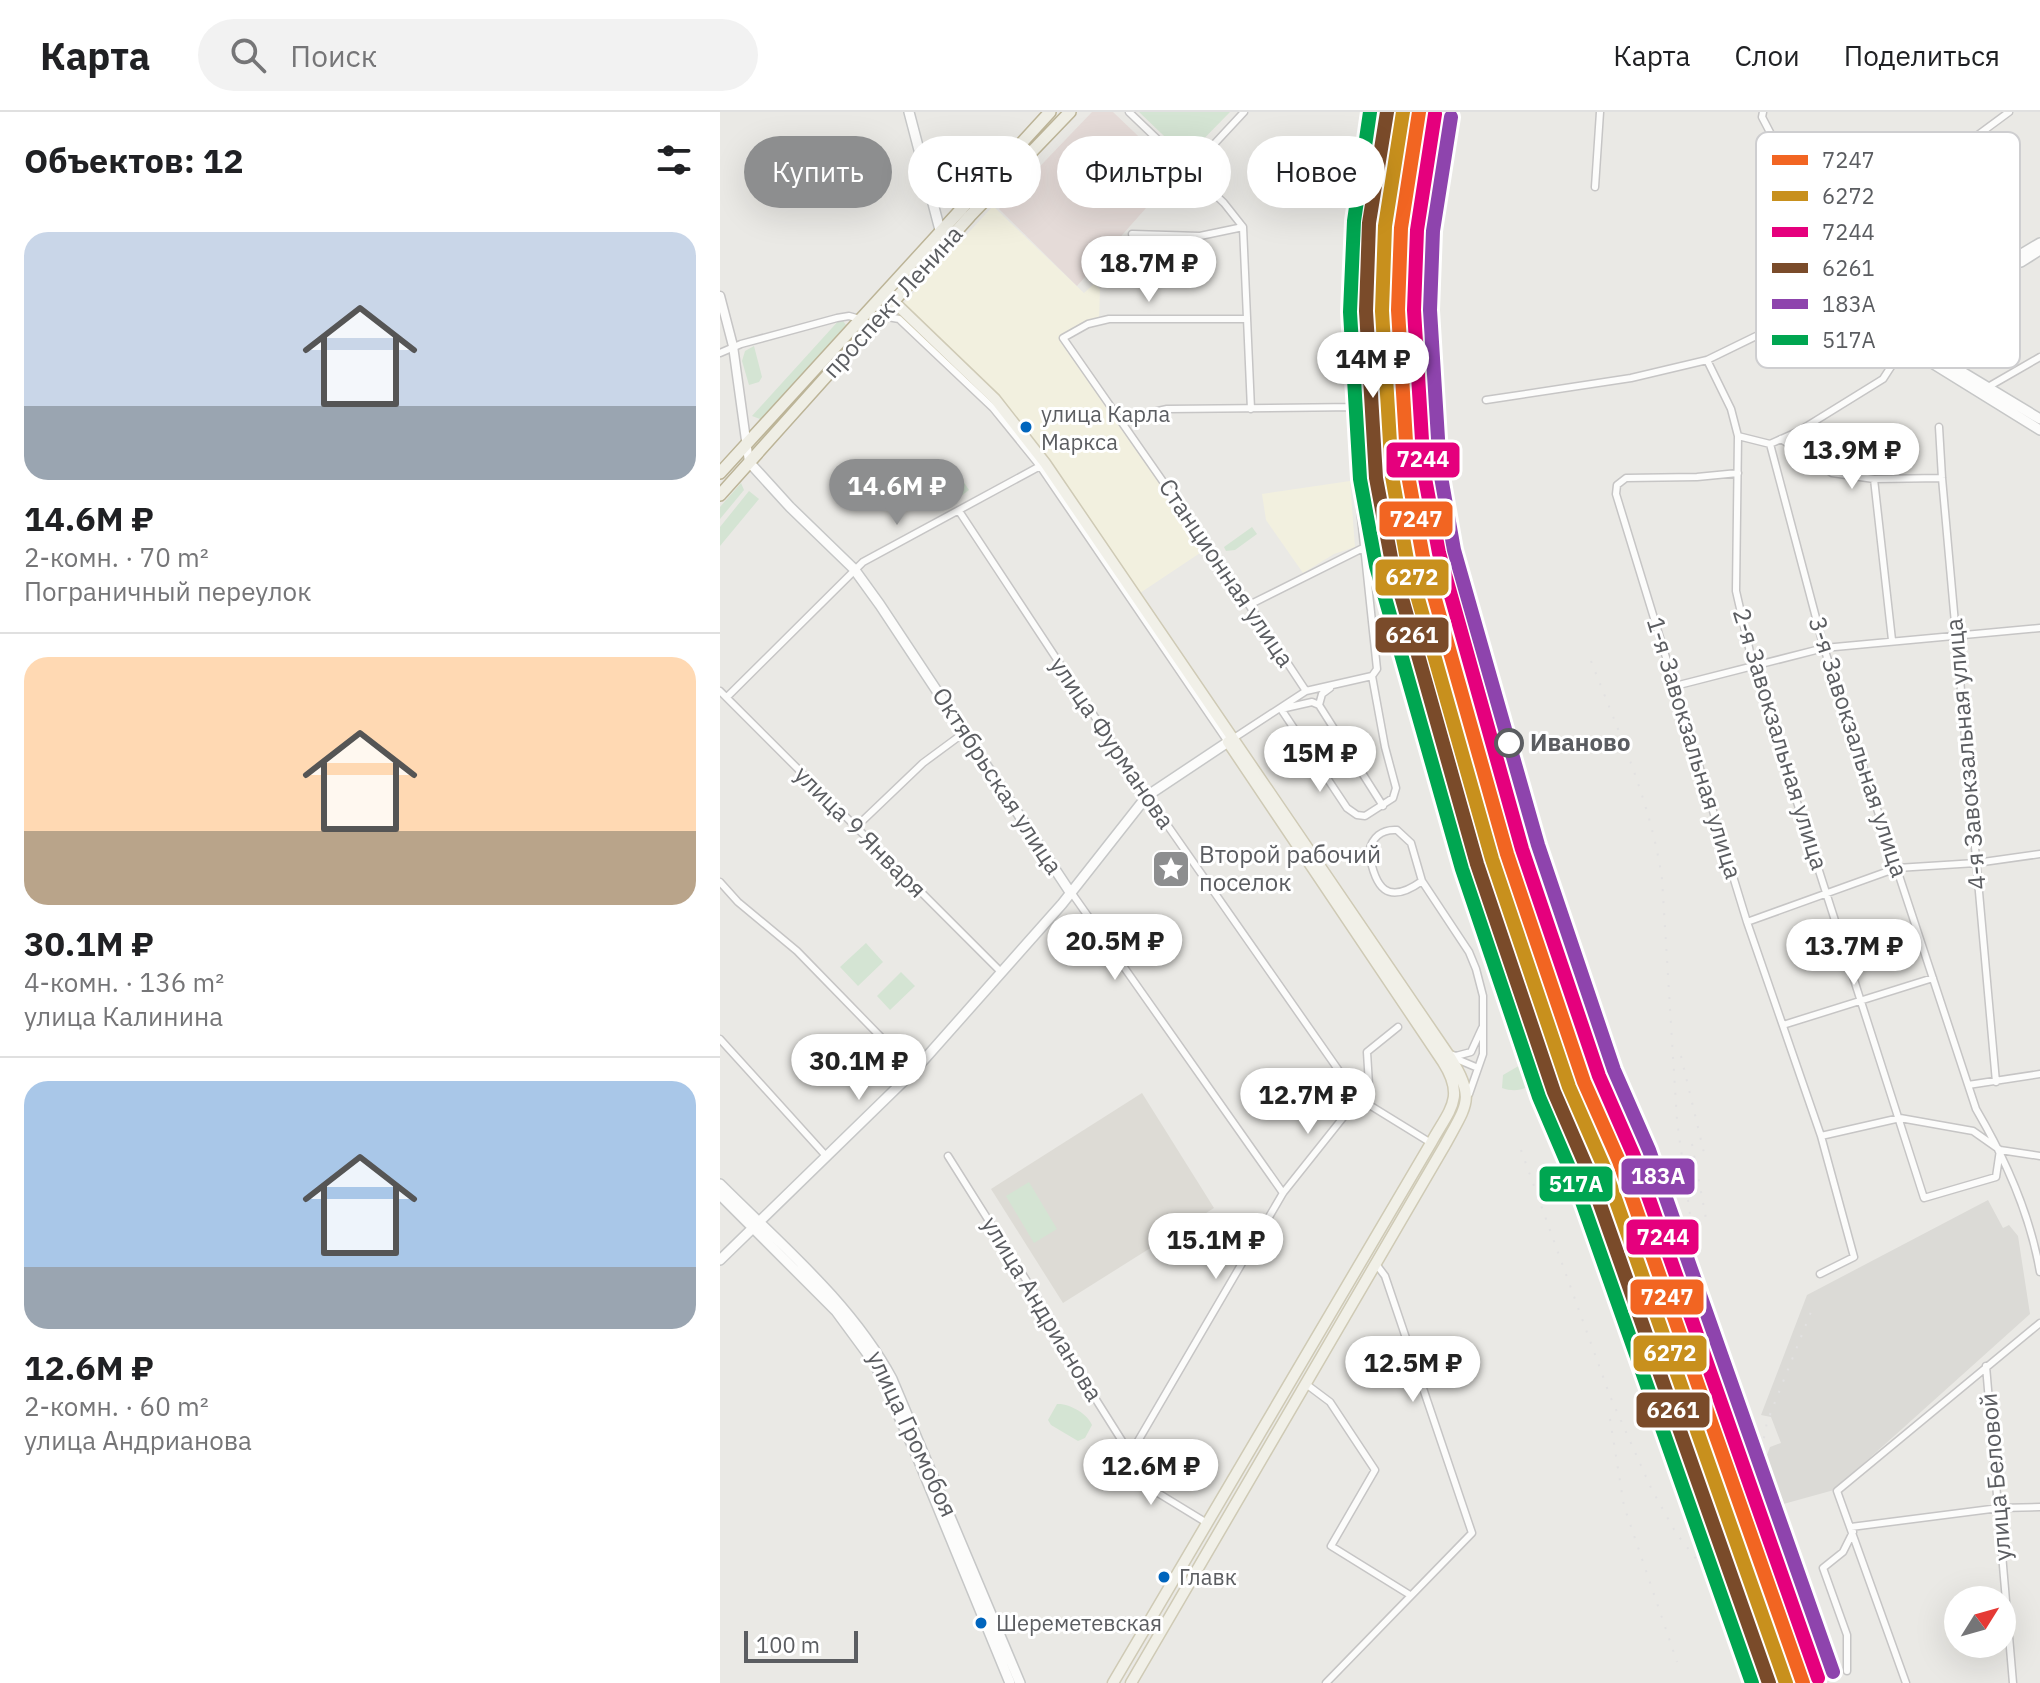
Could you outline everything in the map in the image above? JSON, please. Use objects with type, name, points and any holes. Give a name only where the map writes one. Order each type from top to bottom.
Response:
[{"type":"highway","name":"проспект Ленина","points":[[720,473],[1050,112]]},
{"type":"highway","name":"проспект Ленина","points":[[720,495],[945,244],[1070,112]]},
{"type":"highway","points":[[940,230],[945,244]]},
{"type":"main road","points":[[909,112],[940,230]]},
{"type":"main road","points":[[2020,255],[2040,243]]},
{"type":"main road","points":[[2020,262],[2040,250]]},
{"type":"main road","points":[[885,293],[995,399],[1457,1069],[1466,1090],[1464,1110],[1445,1145],[1131,1683]]},
{"type":"main road","points":[[1942,368],[2040,419]]},
{"type":"main road","points":[[1952,368],[2040,430]]},
{"type":"main road","name":"Октябрьская улица","points":[[749,462],[854,569],[1070,892]]},
{"type":"main road","points":[[720,1260],[914,1071],[1070,892],[1147,796],[1231,740]]},
{"type":"main road","points":[[1113,1683],[1431,1143],[1455,1096],[1447,1057]]},
{"type":"main road","name":"улица Громобоя","points":[[720,1184],[836,1311],[875,1364],[916,1454],[1010,1683]]},
{"type":"main road","name":"улица Громобоя","points":[[720,1195],[841,1306],[880,1357],[1020,1683]]},
{"type":"main road","points":[[1364,1256],[1376,1264]]},
{"type":"main road","points":[[1293,1377],[1306,1384]]},
{"type":"main road","points":[[1167,1590],[1180,1598]]},
{"type":"street","points":[[1129,112],[1154,136]]},
{"type":"street","points":[[1222,136],[1244,112]]},
{"type":"street","points":[[1231,740],[1306,691],[1372,676],[1377,669],[1358,489],[1357,301],[1377,112]]},
{"type":"street","points":[[1595,187],[1600,112]]},
{"type":"street","points":[[1763,112],[1762,117],[1770,132]]},
{"type":"street","points":[[1982,132],[2009,112]]},
{"type":"street","points":[[1228,208],[1243,227],[1251,409]]},
{"type":"street","points":[[1132,234],[1200,236],[1243,227]]},
{"type":"street","points":[[720,296],[733,346],[749,462]]},
{"type":"street","points":[[720,353],[733,346],[837,318],[849,316],[860,319]]},
{"type":"street","points":[[727,697],[854,569],[1043,465],[966,381],[899,319],[882,316]]},
{"type":"street","name":"Станционная улица","points":[[1247,319],[1109,319],[1088,324],[1063,338],[1306,691]]},
{"type":"street","points":[[1486,400],[1631,378],[1707,360],[1756,336]]},
{"type":"street","points":[[1986,391],[2040,357]]},
{"type":"street","name":"2-я Завокзальная улица","points":[[1707,360],[1731,409],[1738,436],[1736,591],[1753,665],[1924,1198],[1996,1177],[2000,1150]]},
{"type":"street","points":[[1738,436],[1770,444],[1799,431],[1883,379],[1890,368]]},
{"type":"street","points":[[1123,422],[1167,409],[1357,407]]},
{"type":"street","name":"4-я Завокзальная улица","points":[[1939,427],[1996,1082]]},
{"type":"street","points":[[1781,439],[1832,473],[1874,479],[1942,478]]},
{"type":"street","name":"3-я Завокзальная улица","points":[[1770,444],[1824,648],[1976,1109],[2000,1150],[2034,1237],[2040,1272]]},
{"type":"street","name":"1-я Завокзальная улица","points":[[1738,473],[1623,479],[1617,485],[1616,494],[1747,922],[1821,1136],[1854,1257],[1820,1274]]},
{"type":"street","points":[[1874,479],[1892,640]]},
{"type":"street","name":"улица Фурманова","points":[[959,511],[1147,796],[1358,1098],[1431,1143]]},
{"type":"street","points":[[1249,605],[1365,547]]},
{"type":"street","points":[[1675,686],[1824,648],[2040,628]]},
{"type":"street","points":[[1281,709],[1347,808],[1365,816],[1393,798],[1396,788],[1372,676]]},
{"type":"street","points":[[1344,681],[1326,689],[1318,699],[1319,705],[1383,806]]},
{"type":"street","name":"улица 9 Января","points":[[720,691],[1001,972]]},
{"type":"street","points":[[1281,709],[1312,702],[1319,705]]},
{"type":"street","points":[[856,827],[923,763],[965,732]]},
{"type":"street","points":[[1422,881],[1405,892],[1395,894],[1385,891],[1374,873],[1369,852],[1377,836],[1391,829],[1404,833],[1411,843],[1422,881],[1461,939],[1476,969],[1483,996],[1483,1054],[1466,1090],[1455,1096]]},
{"type":"street","points":[[1747,922],[1897,868],[1976,863],[2040,854]]},
{"type":"street","points":[[720,882],[738,902],[797,951],[914,1071]]},
{"type":"street","name":"Октябрьская улица","points":[[1070,892],[1283,1193]]},
{"type":"street","points":[[1783,1025],[1933,978]]},
{"type":"street","points":[[1447,1057],[1471,1052],[1485,1021]]},
{"type":"street","points":[[1131,1453],[1283,1193],[1369,1085],[1367,1052],[1398,1027]]},
{"type":"street","points":[[720,1039],[827,1157]]},
{"type":"street","points":[[1447,1057],[1478,1068]]},
{"type":"street","points":[[1457,1069],[1478,1068]]},
{"type":"street","points":[[1466,1090],[1478,1068]]},
{"type":"street","points":[[1968,1085],[2040,1074]]},
{"type":"street","points":[[1821,1136],[1900,1118],[1973,1131],[2000,1150],[2040,1156]]},
{"type":"street","name":"улица Андрианова","points":[[948,1156],[1153,1490],[1207,1523]]},
{"type":"street","points":[[1326,1683],[1472,1533],[1385,1276],[1376,1264]]},
{"type":"street","points":[[1906,1683],[1837,1491],[2040,1323]]},
{"type":"street","name":"улица Беловой","points":[[1986,1366],[2013,1683]]},
{"type":"street","points":[[1306,1384],[1330,1402],[1375,1470],[1331,1546],[1410,1595]]},
{"type":"street","points":[[1852,1529],[1999,1508],[2040,1507]]},
{"type":"street","points":[[1847,1671],[1847,1635],[1823,1568],[1843,1552],[1852,1529]]},
{"type":"shaded area","points":[[1092,112],[1113,112],[1138,136],[1069,136]]},
{"type":"shaded area","points":[[1057,149],[1057,208],[1146,208],[1077,286],[999,209],[1041,208],[1041,165]]},
{"type":"shaded area","points":[[991,208],[995,208],[1084,293],[1094,284],[1100,289],[1099,323],[1078,328],[1063,340],[1206,549],[1140,593],[1049,460],[1008,407],[904,303]]},
{"type":"shaded area","points":[[1350,481],[1355,547],[1334,554],[1303,573],[1266,520],[1262,494]]},
{"type":"shaded area","points":[[1142,1093],[1214,1208],[1063,1303],[991,1189]]},
{"type":"shaded area","points":[[1988,1200],[2003,1228],[2009,1225],[2018,1236],[2030,1314],[1834,1490],[1773,1507],[1767,1455],[1770,1447],[1781,1443],[1771,1417],[1761,1415],[1807,1295]]},
{"type":"green space","points":[[1139,112],[1230,112],[1207,136],[1164,136]]},
{"type":"green space","points":[[841,318],[846,325],[765,417],[752,416]]},
{"type":"green space","points":[[754,346],[762,377],[759,382],[749,385],[742,361],[745,351]]},
{"type":"green space","points":[[953,466],[969,490],[961,496],[945,471]]},
{"type":"green space","points":[[741,483],[744,490],[720,519],[720,507]]},
{"type":"green space","points":[[749,491],[759,499],[720,546],[720,527]]},
{"type":"green space","points":[[1252,527],[1257,534],[1235,550],[1226,551],[1224,547]]},
{"type":"green space","points":[[866,943],[883,962],[858,986],[840,967]]},
{"type":"green space","points":[[901,972],[915,986],[890,1010],[877,996]]},
{"type":"green space","points":[[1522,1064],[1531,1064],[1535,1082],[1519,1090],[1502,1088],[1503,1075]]},
{"type":"green space","points":[[1029,1182],[1057,1229],[1034,1243],[1006,1196]]},
{"type":"green space","points":[[1057,1404],[1072,1407],[1090,1421],[1092,1425],[1085,1438],[1078,1441],[1051,1425],[1048,1420]]},
{"type":"railway","points":[[1591,661],[1642,796],[1662,879],[1677,1121],[1700,1286]]},
{"type":"railway","points":[[1681,1056],[1705,1157]]},
{"type":"railway","points":[[1605,1140],[1791,1667]]},
{"type":"railway","points":[[1692,1144],[1707,1224]]},
{"type":"railway","points":[[1521,1150],[1610,1396],[1651,1488],[1676,1533],[1763,1645],[1786,1683]]},
{"type":"railway","points":[[1636,1264],[1663,1339]]},
{"type":"railway","points":[[1766,1486],[1763,1443],[1767,1422],[1813,1307]]},
{"type":"railway","points":[[1711,1340],[1736,1424],[1828,1683]]},
{"type":"railway","points":[[1610,1419],[1624,1506],[1677,1662]]},
{"type":"railway","points":[[1778,1592],[1810,1683]]},
{"type":"transit line","name":"517А","points":[[1370,112],[1354,221],[1350,312],[1360,479],[1376,566],[1462,869],[1539,1097],[1574,1179],[1752,1683]]},
{"type":"transit line","name":"6261","points":[[1387,112],[1369,223],[1366,311],[1376,478],[1392,563],[1477,864],[1554,1092],[1589,1173],[1769,1683]]},
{"type":"transit line","name":"6272","points":[[1403,112],[1385,226],[1382,311],[1392,476],[1407,560],[1492,859],[1569,1087],[1604,1167],[1786,1683]]},
{"type":"transit line","name":"7247","points":[[1419,112],[1401,228],[1398,310],[1408,475],[1423,557],[1507,854],[1584,1082],[1619,1161],[1803,1683]]},
{"type":"transit line","name":"7244","points":[[1435,114],[1417,230],[1414,310],[1424,473],[1439,553],[1522,849],[1599,1076],[1634,1156],[1818,1678]]},
{"type":"transit line","name":"183А","points":[[1451,117],[1433,231],[1430,310],[1440,471],[1454,550],[1538,845],[1614,1070],[1649,1150],[1833,1672]]},
{"type":"place","name":"улица Карла Маркса","points":[[1026,427]]},
{"type":"place","name":"Иваново","points":[[1509,743]]},
{"type":"place","name":"Второй рабочий поселок","points":[[1171,869]]},
{"type":"place","name":"Главк","points":[[1164,1577]]},
{"type":"place","name":"Шереметевская","points":[[981,1623]]}]
